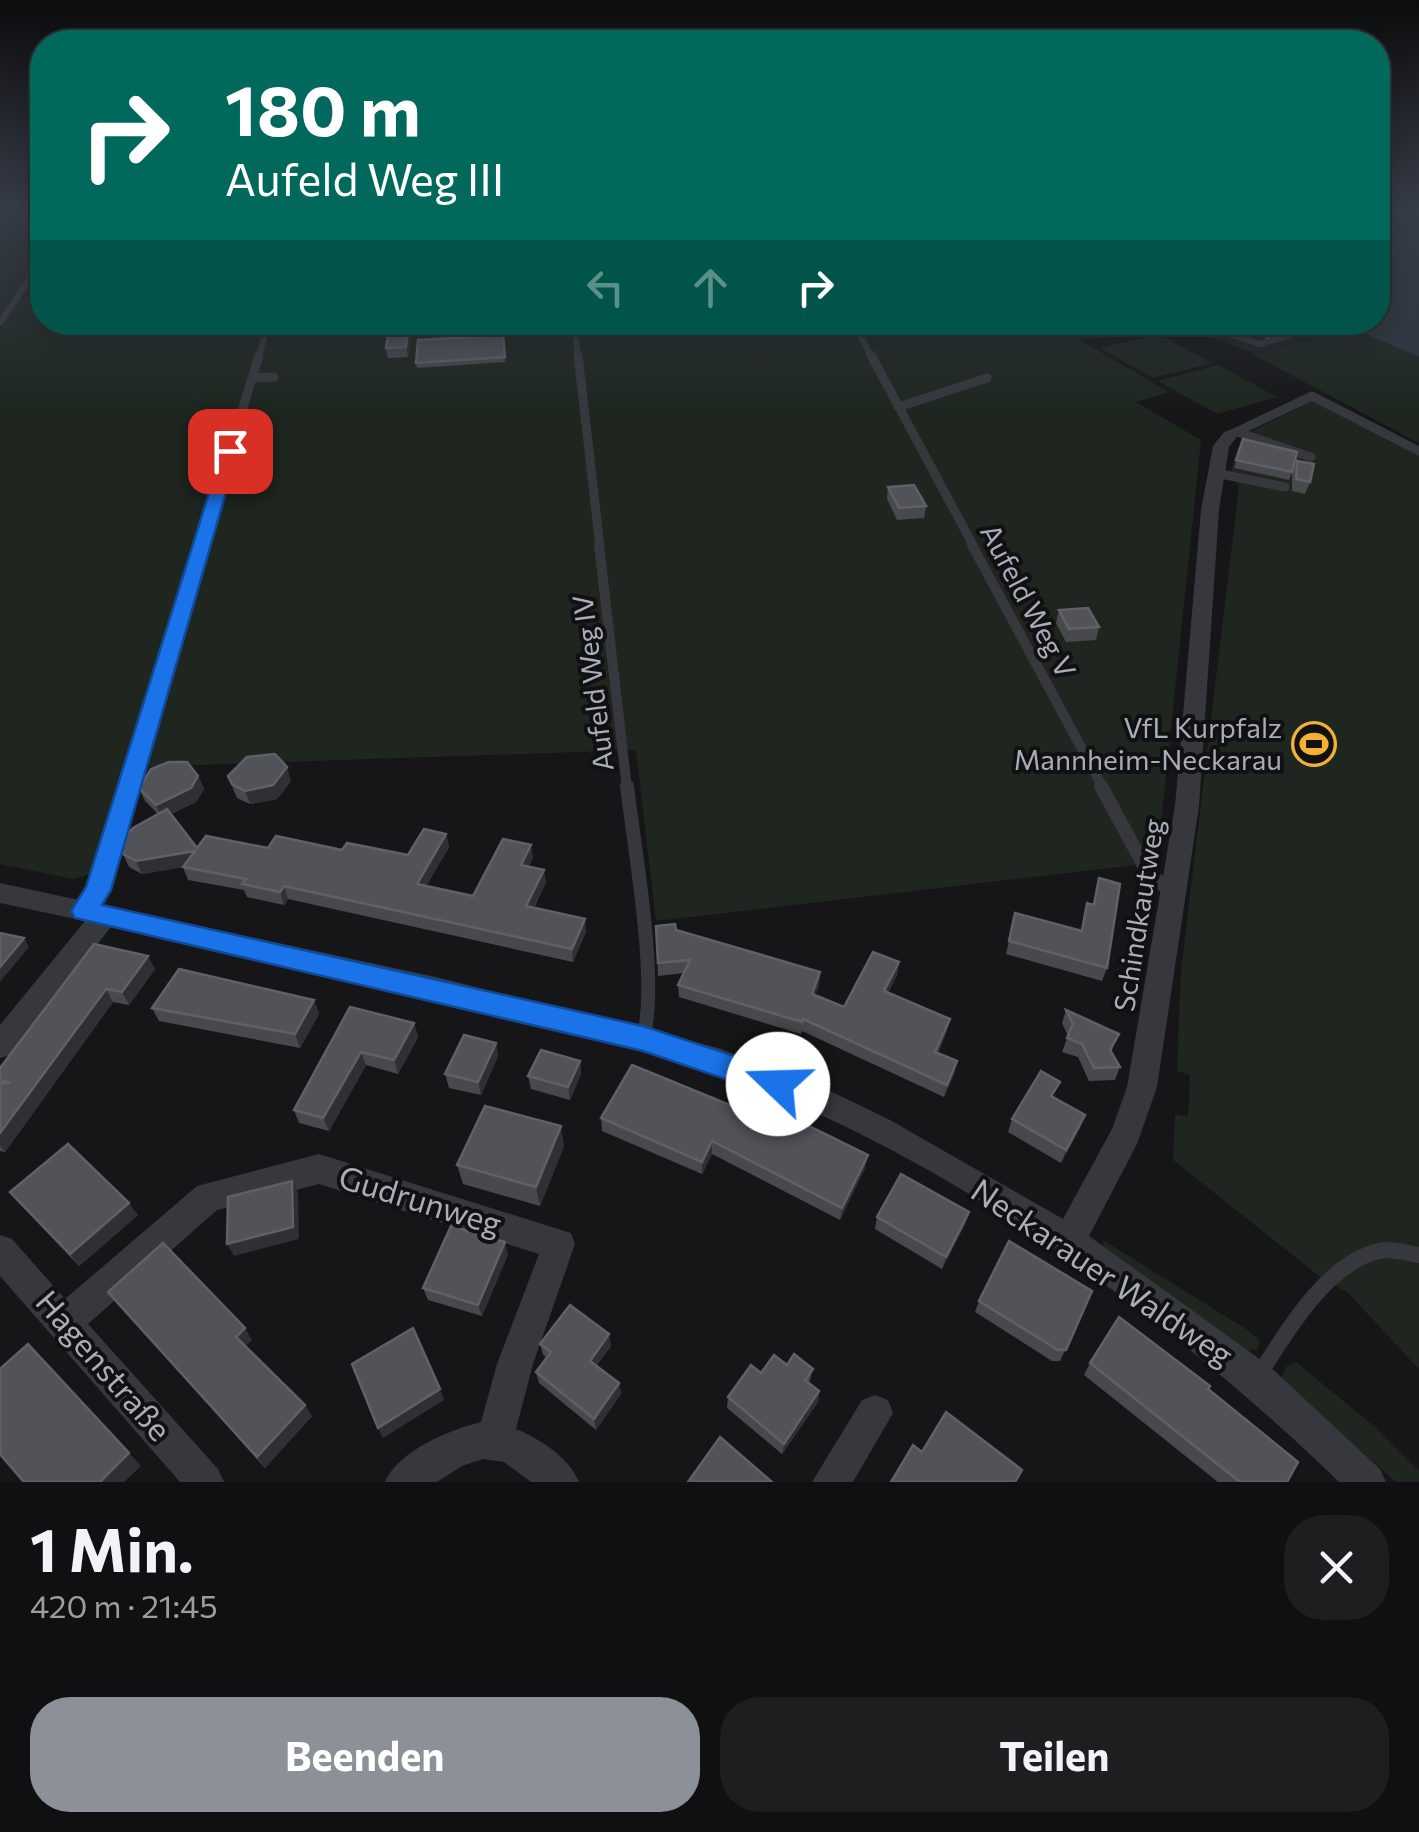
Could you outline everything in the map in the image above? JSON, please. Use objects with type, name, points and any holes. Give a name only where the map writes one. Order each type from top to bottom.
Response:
[{"type":"street","name":"Schindkautweg","points":[[1068,1242],[1137,1106],[1188,806],[1216,473],[1222,446],[1234,433]]},
{"type":"street","name":"Neckarauer Waldweg","points":[[0,892],[643,1038],[748,1071],[809,1097],[947,1169],[1068,1242],[1256,1379],[1367,1482]]},
{"type":"street","points":[[0,1046],[95,913]]},
{"type":"street","name":"Gudrunweg","points":[[66,1322],[208,1197],[319,1169],[560,1244],[515,1364],[495,1436]]},
{"type":"street","name":"Hagenstraße","points":[[0,1251],[205,1482]]},
{"type":"street","points":[[831,1482],[875,1413]]},
{"type":"street","points":[[404,1482],[458,1446],[495,1436],[527,1452],[560,1482]]},
{"type":"lane","points":[[0,324],[30,278]]},
{"type":"lane","points":[[95,913],[98,890],[265,335]]},
{"type":"lane","name":"Aufeld Weg IV","points":[[575,335],[643,927],[648,1021],[643,1038]]},
{"type":"lane","name":"Aufeld Weg V","points":[[860,335],[1148,873],[1172,892]]},
{"type":"lane","points":[[1232,335],[1260,344],[1291,335]]},
{"type":"lane","points":[[252,378],[274,377]]},
{"type":"lane","points":[[898,407],[987,378]]},
{"type":"lane","points":[[1234,433],[1312,396],[1419,450]]},
{"type":"lane","points":[[1234,433],[1311,457]]},
{"type":"lane","points":[[1216,473],[1285,487]]},
{"type":"lane","points":[[1256,1379],[1304,1312],[1359,1259],[1381,1250],[1419,1255]]},
{"type":"shaded area","points":[[0,276],[29,276],[0,322]]},
{"type":"shaded area","points":[[1390,276],[1419,276],[1419,357],[1368,335],[1390,335]]},
{"type":"shaded area","points":[[30,283],[30,335],[1132,335],[1080,340],[1169,392],[1136,402],[1201,440],[1159,844],[1136,865],[656,921],[636,750],[139,767],[124,772],[91,874],[73,879],[0,864],[0,329]]},
{"type":"shaded area","points":[[1160,335],[1212,363],[1153,378],[1100,348]]},
{"type":"shaded area","points":[[1204,335],[1321,335],[1253,353]]},
{"type":"shaded area","points":[[1322,335],[1369,335],[1419,357],[1419,443],[1252,354]]},
{"type":"shaded area","points":[[1218,365],[1277,397],[1217,414],[1158,381]]},
{"type":"shaded area","name":"VfL Kurpfalz Mannheim-Neckarau","points":[[1312,401],[1419,454],[1419,1369],[1348,1293],[1319,1276],[1173,1160],[1175,1114],[1188,1117],[1190,1075],[1177,1071],[1181,971],[1239,486],[1231,471],[1239,445],[1247,447],[1250,432]]},
{"type":"shaded area","points":[[1103,1240],[1246,1329],[1260,1341],[1257,1350],[1242,1350],[1103,1249]]},
{"type":"shaded area","points":[[1296,1362],[1375,1427],[1419,1471],[1419,1482],[1396,1482],[1281,1380],[1286,1367]]},
{"type":"building","points":[[388,335],[407,335],[406,347],[386,348]]},
{"type":"building","points":[[503,335],[505,357],[416,363],[418,340]]},
{"type":"building","points":[[1243,439],[1297,452],[1292,472],[1236,460]]},
{"type":"building","points":[[1297,461],[1314,464],[1310,482],[1296,479]]},
{"type":"building","points":[[914,485],[926,506],[899,508],[888,487]]},
{"type":"building","points":[[1088,608],[1099,627],[1069,629],[1059,610]]},
{"type":"building","points":[[275,754],[287,767],[273,785],[245,791],[232,784],[228,776],[247,757]]},
{"type":"building","points":[[169,762],[187,762],[198,776],[191,788],[156,805],[139,788],[151,769]]},
{"type":"building","points":[[167,809],[197,848],[206,836],[268,848],[276,836],[342,850],[347,843],[408,855],[424,829],[446,834],[417,884],[473,896],[503,839],[531,845],[521,865],[544,870],[526,906],[585,919],[572,949],[284,886],[280,892],[242,884],[246,879],[183,867],[195,851],[136,861],[123,854],[121,841],[133,828]]},
{"type":"building","points":[[1099,878],[1120,884],[1107,968],[1009,941],[1015,913],[1082,931],[1087,903],[1094,905]]},
{"type":"building","points":[[675,924],[676,930],[820,972],[812,994],[844,1007],[873,952],[899,962],[884,991],[950,1019],[935,1052],[957,1061],[947,1085],[803,1019],[802,1022],[678,985],[690,960],[658,963],[656,926]]},
{"type":"building","points":[[0,933],[24,938],[0,967]]},
{"type":"building","points":[[94,944],[148,956],[122,992],[106,989],[0,1133],[0,1083],[10,1083],[0,1080],[0,1068]]},
{"type":"building","points":[[179,969],[314,1000],[295,1034],[152,1008]]},
{"type":"building","points":[[350,1007],[414,1023],[394,1060],[361,1052],[323,1118],[294,1110]]},
{"type":"building","points":[[1066,1010],[1119,1034],[1110,1050],[1120,1067],[1094,1068],[1082,1044],[1067,1038],[1073,1024]]},
{"type":"building","points":[[464,1035],[496,1043],[478,1082],[445,1074]]},
{"type":"building","points":[[541,1050],[580,1061],[568,1087],[528,1076]]},
{"type":"building","points":[[632,1065],[759,1117],[766,1105],[868,1155],[842,1208],[712,1141],[702,1162],[601,1118]]},
{"type":"building","points":[[1041,1071],[1060,1082],[1051,1096],[1085,1115],[1066,1150],[1012,1119]]},
{"type":"building","points":[[485,1106],[561,1126],[536,1187],[457,1165]]},
{"type":"building","points":[[68,1144],[129,1203],[70,1254],[10,1192]]},
{"type":"building","points":[[901,1174],[969,1212],[946,1257],[877,1217]]},
{"type":"building","points":[[292,1181],[293,1227],[227,1244],[228,1197]]},
{"type":"building","points":[[451,1226],[505,1242],[478,1305],[423,1288]]},
{"type":"building","points":[[1009,1241],[1092,1291],[1066,1350],[1058,1350],[979,1301]]},
{"type":"building","points":[[163,1243],[245,1328],[236,1337],[305,1405],[257,1457],[108,1292]]},
{"type":"building","points":[[570,1305],[609,1334],[590,1361],[619,1383],[594,1419],[536,1372],[551,1352],[540,1344]]},
{"type":"building","points":[[1119,1317],[1210,1386],[1208,1389],[1298,1462],[1287,1482],[1240,1482],[1090,1363]]},
{"type":"building","points":[[413,1328],[440,1389],[378,1428],[352,1364]]},
{"type":"building","points":[[28,1344],[129,1453],[100,1482],[24,1482],[0,1454],[0,1369]]},
{"type":"building","points":[[794,1354],[813,1369],[805,1380],[819,1391],[784,1444],[728,1397],[751,1365],[761,1373],[774,1355],[787,1365]]},
{"type":"building","points":[[946,1412],[1022,1470],[1015,1482],[891,1482],[913,1445],[922,1452]]},
{"type":"building","points":[[720,1437],[772,1482],[688,1482]]},
{"type":"place","name":"VfL Kurpfalz Mannheim-Neckarau","points":[[1314,744]]},
{"type":"route","points":[[230,451],[98,890],[84,911],[643,1038],[778,1084]]}]
